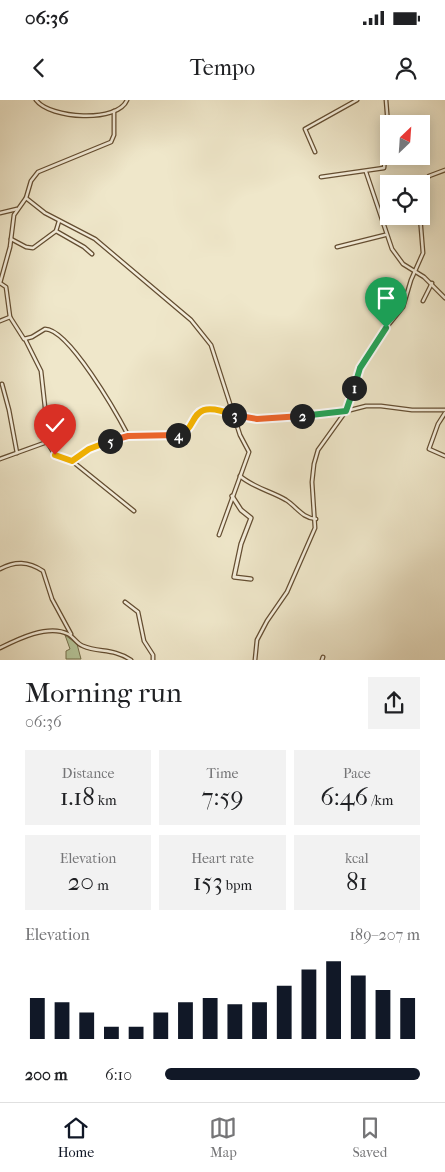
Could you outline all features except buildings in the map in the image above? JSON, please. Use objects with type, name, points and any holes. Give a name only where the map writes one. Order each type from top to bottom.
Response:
[{"type":"street","points":[[36,100],[49,111],[78,116],[114,111],[124,105],[127,100]]},
{"type":"street","points":[[315,152],[305,129],[357,100]]},
{"type":"street","points":[[321,177],[382,170],[386,165],[388,125],[386,100]]},
{"type":"street","points":[[114,111],[114,135],[111,142],[38,172],[31,181],[26,198],[17,209],[13,219],[11,239],[0,283],[6,286],[10,317],[41,371],[43,408],[49,443],[55,455],[72,461],[134,511]]},
{"type":"street","points":[[430,175],[445,170]]},
{"type":"street","points":[[366,172],[379,208],[385,235],[392,249],[403,264],[432,283],[445,297]]},
{"type":"street","points":[[26,198],[36,207],[95,239],[191,320],[211,345],[240,435],[249,452],[219,535]]},
{"type":"street","points":[[0,213],[17,209]]},
{"type":"street","points":[[11,239],[31,248],[56,231],[60,220]]},
{"type":"street","points":[[255,660],[257,640],[294,577],[312,536],[316,519],[312,482],[318,450],[346,411],[360,368],[386,328],[403,308],[423,253],[421,225]]},
{"type":"street","points":[[56,231],[84,247],[92,254]]},
{"type":"street","points":[[337,247],[385,235]]},
{"type":"street","points":[[423,300],[432,283]]},
{"type":"street","points":[[0,321],[10,317]]},
{"type":"street","points":[[24,339],[32,337],[45,329],[56,332],[96,380],[128,436]]},
{"type":"street","points":[[2,384],[10,410],[16,453]]},
{"type":"street","points":[[72,461],[89,449],[128,436],[168,437],[182,434],[188,429],[194,416],[206,410],[221,410],[257,419],[381,406],[412,410],[445,411],[428,449],[445,456]]},
{"type":"street","points":[[0,459],[41,443],[49,443]]},
{"type":"street","points":[[240,476],[255,486],[285,500],[304,516],[316,519]]},
{"type":"street","points":[[232,496],[241,510],[251,518],[241,544],[234,578],[251,579]]},
{"type":"street","points":[[0,569],[16,562],[26,562],[42,570],[52,599],[71,636]]},
{"type":"street","points":[[125,602],[138,612],[144,641],[153,655],[153,660]]},
{"type":"street","points":[[0,648],[40,633],[59,631],[71,636],[82,646],[116,651],[132,660]]},
{"type":"green space","points":[[65,635],[77,644],[81,659],[66,659],[66,651],[70,649]]},
{"type":"route","points":[[55,455],[72,461],[89,449],[122,436],[168,437],[182,434],[188,429],[194,416],[200,412],[212,409],[221,410],[240,417],[257,419],[335,414],[346,411],[352,397],[356,376],[386,328]]}]
